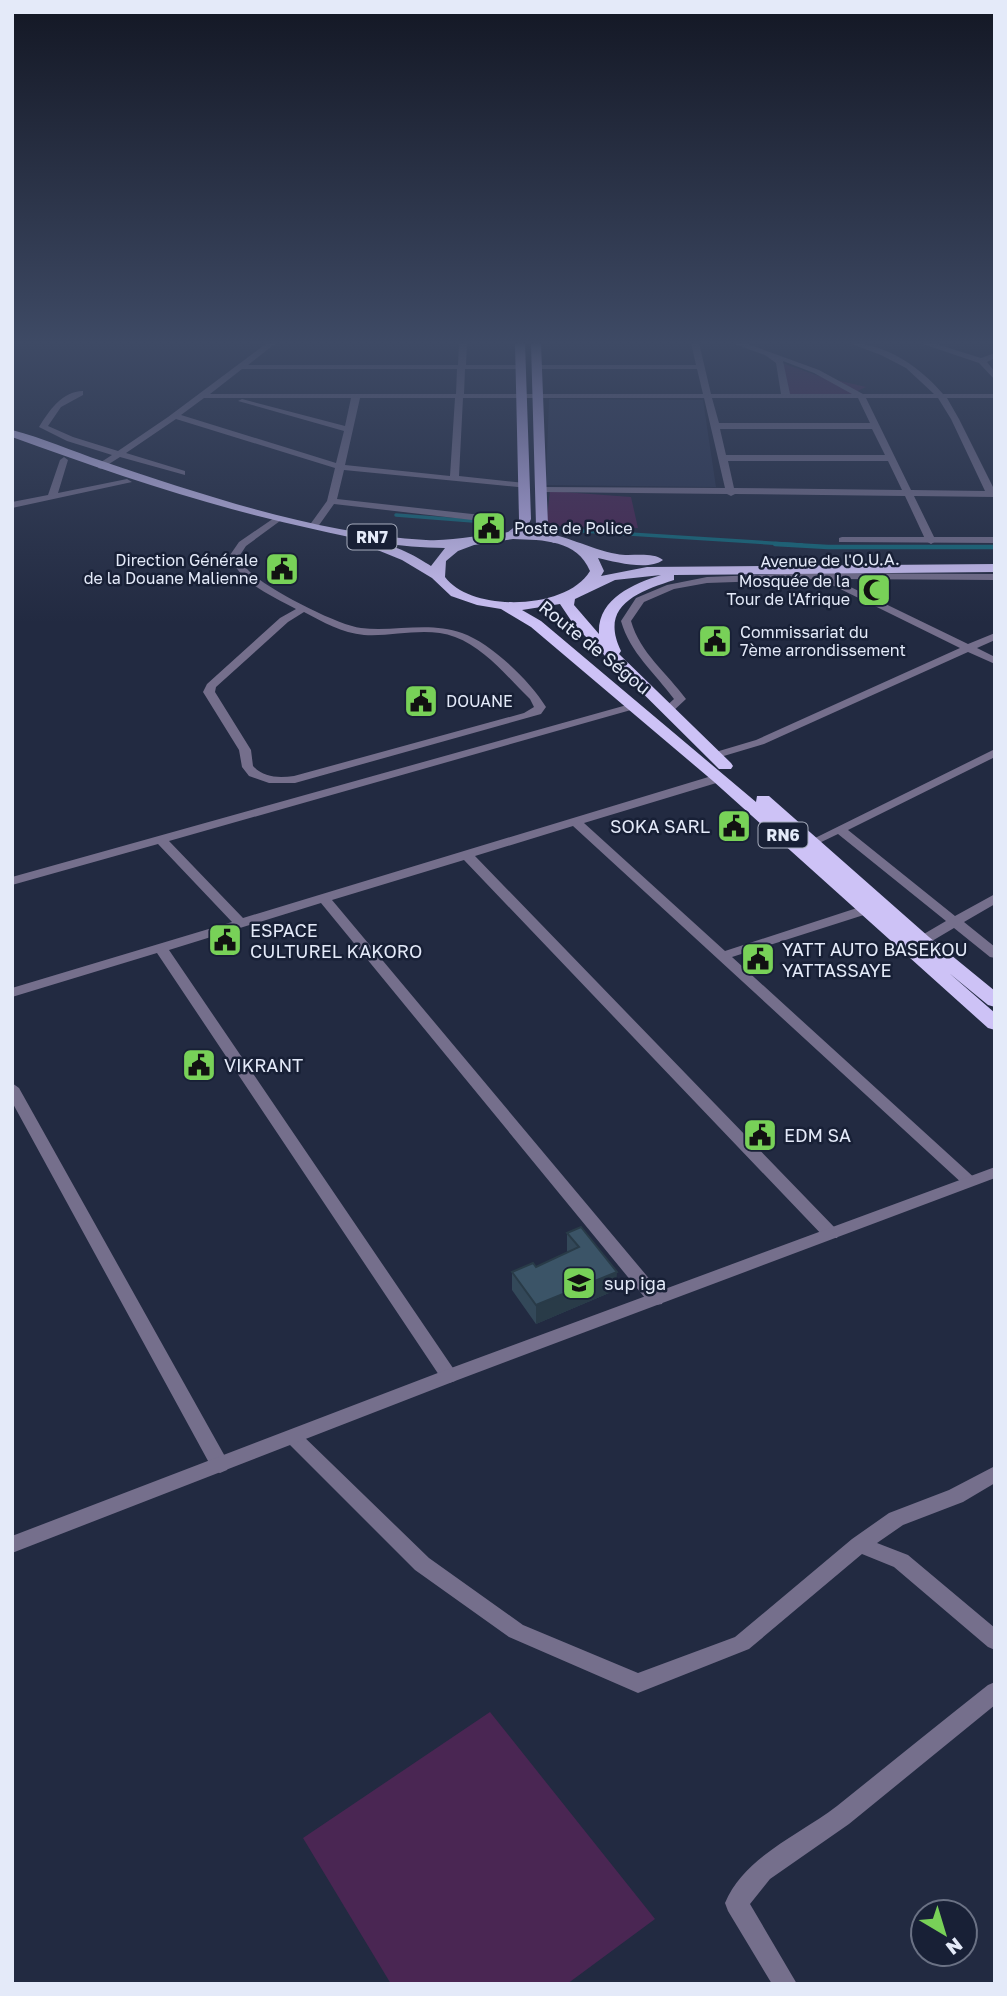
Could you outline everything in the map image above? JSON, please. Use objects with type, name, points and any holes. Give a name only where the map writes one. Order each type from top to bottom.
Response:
[{"type":"highway","name":"RN7","points":[[20,436],[101,466],[277,519],[399,543],[468,542]]},
{"type":"highway","name":"RN7","points":[[12,441],[265,527],[388,551],[407,557],[437,575]]},
{"type":"highway","name":"Avenue de l'O.U.A.","points":[[468,542],[510,535],[554,539],[585,551],[619,559],[640,560],[995,559]]},
{"type":"highway","points":[[468,542],[443,556],[437,565],[437,575],[452,591],[482,602],[502,605]]},
{"type":"highway","points":[[585,551],[596,564],[597,571],[589,585]]},
{"type":"highway","name":"Avenue de l'O.U.A.","points":[[568,597],[589,585],[626,573],[727,569],[826,572],[995,568]]},
{"type":"highway","name":"RN6","points":[[623,667],[604,632],[610,610],[635,589],[657,580],[727,569]]},
{"type":"highway","name":"Route de Ségou","points":[[502,605],[525,606],[568,597],[567,605],[579,622],[713,756],[995,1002]]},
{"type":"highway","name":"Route de Ségou","points":[[502,605],[536,624],[719,778],[995,1024]]},
{"type":"main road","points":[[510,535],[522,527],[526,519],[523,436]]},
{"type":"main road","points":[[541,436],[542,525],[545,534],[554,539]]},
{"type":"street","points":[[64,436],[182,473]]},
{"type":"street","points":[[101,466],[146,436]]},
{"type":"street","points":[[241,436],[341,467],[524,486]]},
{"type":"street","points":[[314,526],[332,501],[348,436]]},
{"type":"street","points":[[454,479],[457,436]]},
{"type":"street","points":[[718,436],[731,493]]},
{"type":"street","points":[[881,436],[931,541]]},
{"type":"street","points":[[542,489],[993,494],[963,436]]},
{"type":"street","points":[[723,458],[892,458]]},
{"type":"street","points":[[52,497],[64,460]]},
{"type":"street","points":[[12,505],[127,482]]},
{"type":"street","points":[[332,501],[481,518]]},
{"type":"street","points":[[277,519],[242,544],[235,555],[236,565],[245,574],[304,608],[350,630],[442,630],[460,636],[476,644],[534,697],[540,707],[537,712],[528,715],[280,783],[263,780],[248,765],[244,756],[245,750],[209,692],[211,686],[284,620],[304,608]]},
{"type":"street","name":"Avenue de l'O.U.A.","points":[[842,540],[995,540]]},
{"type":"street","points":[[826,572],[995,661]]},
{"type":"street","name":"Avenue de l'O.U.A.","points":[[667,711],[680,699],[628,631],[626,621],[640,600],[671,587],[707,580],[804,576],[826,572],[995,577]]},
{"type":"street","points":[[713,756],[760,742],[995,636]]},
{"type":"street","points":[[12,881],[634,706]]},
{"type":"street","points":[[813,842],[995,752]]},
{"type":"street","points":[[12,993],[719,778]]},
{"type":"street","points":[[574,821],[970,1181]]},
{"type":"street","points":[[839,829],[995,954]]},
{"type":"street","points":[[161,839],[240,923]]},
{"type":"street","points":[[466,854],[831,1234]]},
{"type":"street","points":[[323,897],[656,1299]]},
{"type":"street","points":[[922,941],[995,898]]},
{"type":"street","points":[[723,956],[865,909]]},
{"type":"street","points":[[160,947],[449,1376]]},
{"type":"street","points":[[12,1088],[220,1465]]},
{"type":"street","points":[[12,1545],[449,1376],[995,1172]]},
{"type":"street","points":[[293,1437],[422,1564],[443,1579],[516,1631],[638,1683],[742,1643],[859,1545],[897,1519],[956,1496],[995,1474]]},
{"type":"street","points":[[859,1545],[901,1561],[995,1641]]},
{"type":"street","points":[[785,1984],[736,1903],[762,1871],[841,1816],[995,1692]]},
{"type":"shaded area","points":[[548,436],[708,436],[716,487],[546,485]]},
{"type":"shaded area","points":[[550,491],[631,497],[638,528],[546,526]]},
{"type":"shaded area","points":[[490,1712],[655,1919],[567,1984],[391,1984],[303,1838]]},
{"type":"building","points":[[581,1227],[617,1272],[536,1305],[512,1272],[533,1263],[536,1267],[579,1247],[567,1233]]},
{"type":"waterway","points":[[396,515],[499,523]]},
{"type":"waterway","points":[[550,529],[802,545]]},
{"type":"waterway","points":[[775,544],[828,547],[995,547]]},
{"type":"place","name":"Poste de Police","points":[[489,528]]},
{"type":"place","name":"Direction Générale de la Douane Malienne","points":[[282,569]]},
{"type":"place","name":"Mosquée de la Tour de l'Afrique","points":[[874,590]]},
{"type":"place","name":"Commissariat du 7ème arrondissement","points":[[715,641]]},
{"type":"place","name":"DOUANE","points":[[421,701]]},
{"type":"place","name":"SOKA SARL","points":[[734,826]]},
{"type":"place","name":"ESPACE CULTUREL KAKORO","points":[[225,940]]},
{"type":"place","name":"YATT AUTO BASEKOU YATTASSAYE","points":[[758,959]]},
{"type":"place","name":"VIKRANT","points":[[199,1065]]},
{"type":"place","name":"EDM SA","points":[[760,1135]]},
{"type":"place","name":"sup iga","points":[[579,1283]]}]
